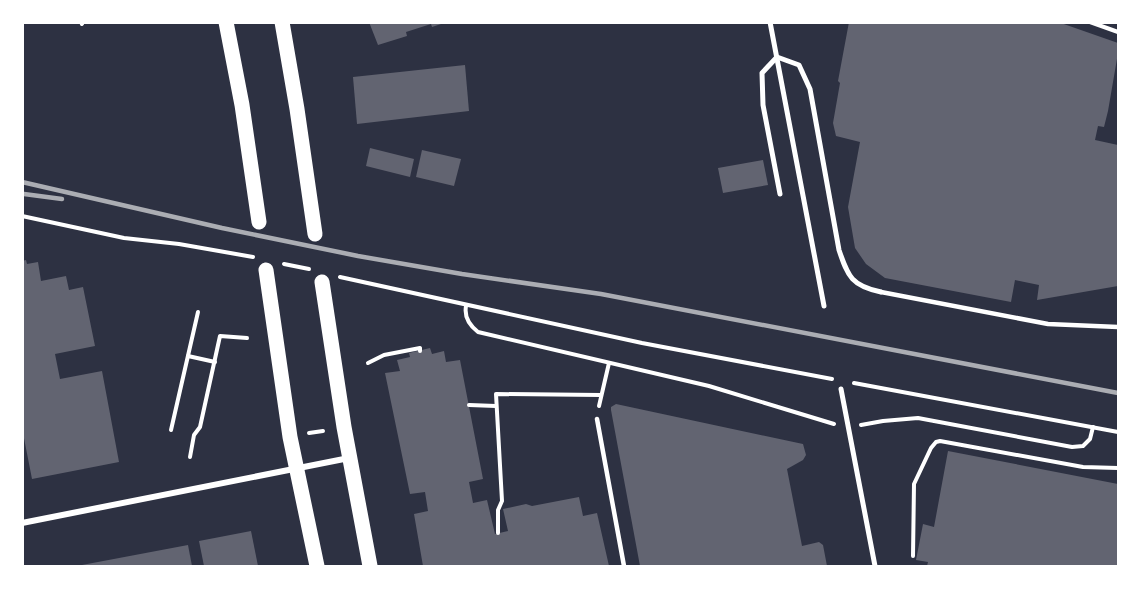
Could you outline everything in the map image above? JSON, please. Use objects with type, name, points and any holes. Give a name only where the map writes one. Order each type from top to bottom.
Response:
[{"type":"main road","points":[[226,22],[242,105],[259,222]]},
{"type":"main road","points":[[282,22],[315,234]]},
{"type":"main road","points":[[267,263],[297,469],[317,567]]},
{"type":"main road","points":[[327,278],[350,458],[370,567]]},
{"type":"street","points":[[770,22],[824,306]]},
{"type":"street","points":[[777,57],[762,73],[763,105],[780,194]]},
{"type":"street","points":[[777,57],[800,64],[810,89],[838,250],[846,270],[853,281],[864,288],[881,292]]},
{"type":"street","points":[[842,389],[875,567]]},
{"type":"street","points":[[22,523],[350,458]]},
{"type":"lane","points":[[881,292],[1048,324],[1119,327]]},
{"type":"lane","points":[[597,419],[624,567]]},
{"type":"path","points":[[1090,22],[1119,32]]},
{"type":"path","points":[[22,216],[124,238],[225,251],[267,263],[310,270]]},
{"type":"path","points":[[327,278],[362,282],[642,343],[796,372]]},
{"type":"path","points":[[466,306],[467,320],[478,332],[709,386],[848,428],[883,421],[918,418],[1072,447],[1083,446],[1090,439],[1093,427]]},
{"type":"path","points":[[171,430],[198,312]]},
{"type":"path","points":[[190,457],[194,435],[200,427],[220,336],[247,338]]},
{"type":"path","points":[[368,363],[384,355],[420,348],[420,351]]},
{"type":"path","points":[[188,356],[215,362]]},
{"type":"path","points":[[597,419],[609,363]]},
{"type":"path","points":[[884,389],[1119,432]]},
{"type":"path","points":[[498,533],[498,510],[501,501],[496,394],[601,395]]},
{"type":"path","points":[[469,405],[496,406]]},
{"type":"path","points":[[309,433],[323,430]]},
{"type":"path","points":[[913,556],[915,484],[931,447],[936,442],[1083,467],[1119,468]]},
{"type":"building","points":[[369,22],[444,23],[432,27],[431,24],[406,32],[407,36],[378,45]]},
{"type":"building","points":[[849,22],[1058,22],[1118,43],[1108,111],[1104,127],[1098,126],[1095,140],[1118,145],[1118,286],[1037,300],[1039,285],[1015,280],[1011,302],[885,278],[866,264],[855,248],[848,207],[860,142],[836,136],[833,123]]},
{"type":"building","points":[[465,65],[469,111],[357,124],[353,77]]},
{"type":"building","points":[[370,148],[414,159],[410,177],[366,166]]},
{"type":"building","points":[[422,150],[461,159],[454,186],[416,177]]},
{"type":"building","points":[[763,160],[768,185],[723,193],[718,168]]},
{"type":"building","points":[[26,260],[27,264],[38,262],[41,281],[66,276],[69,290],[83,287],[95,346],[55,354],[60,379],[102,371],[119,462],[32,479],[22,428],[22,261]]},
{"type":"building","points":[[430,348],[432,354],[444,351],[446,362],[460,360],[483,479],[469,482],[473,503],[487,500],[495,534],[508,531],[503,509],[579,497],[583,516],[597,513],[609,566],[423,566],[414,514],[428,511],[425,492],[410,494],[385,373],[400,371],[397,360],[410,357],[409,353]]},
{"type":"building","points":[[616,404],[803,444],[806,455],[803,460],[787,469],[802,546],[819,542],[823,545],[827,566],[640,566],[611,410],[611,407]]},
{"type":"building","points":[[948,451],[1118,484],[1118,566],[927,566],[928,562],[916,560],[923,524],[934,527]]},
{"type":"building","points":[[251,531],[258,566],[204,566],[199,541]]},
{"type":"building","points":[[188,545],[192,566],[82,566],[82,565]]},
{"type":"railway","points":[[22,182],[222,228],[358,256],[601,294],[1118,393]]},
{"type":"railway","points":[[24,194],[62,199]]}]
